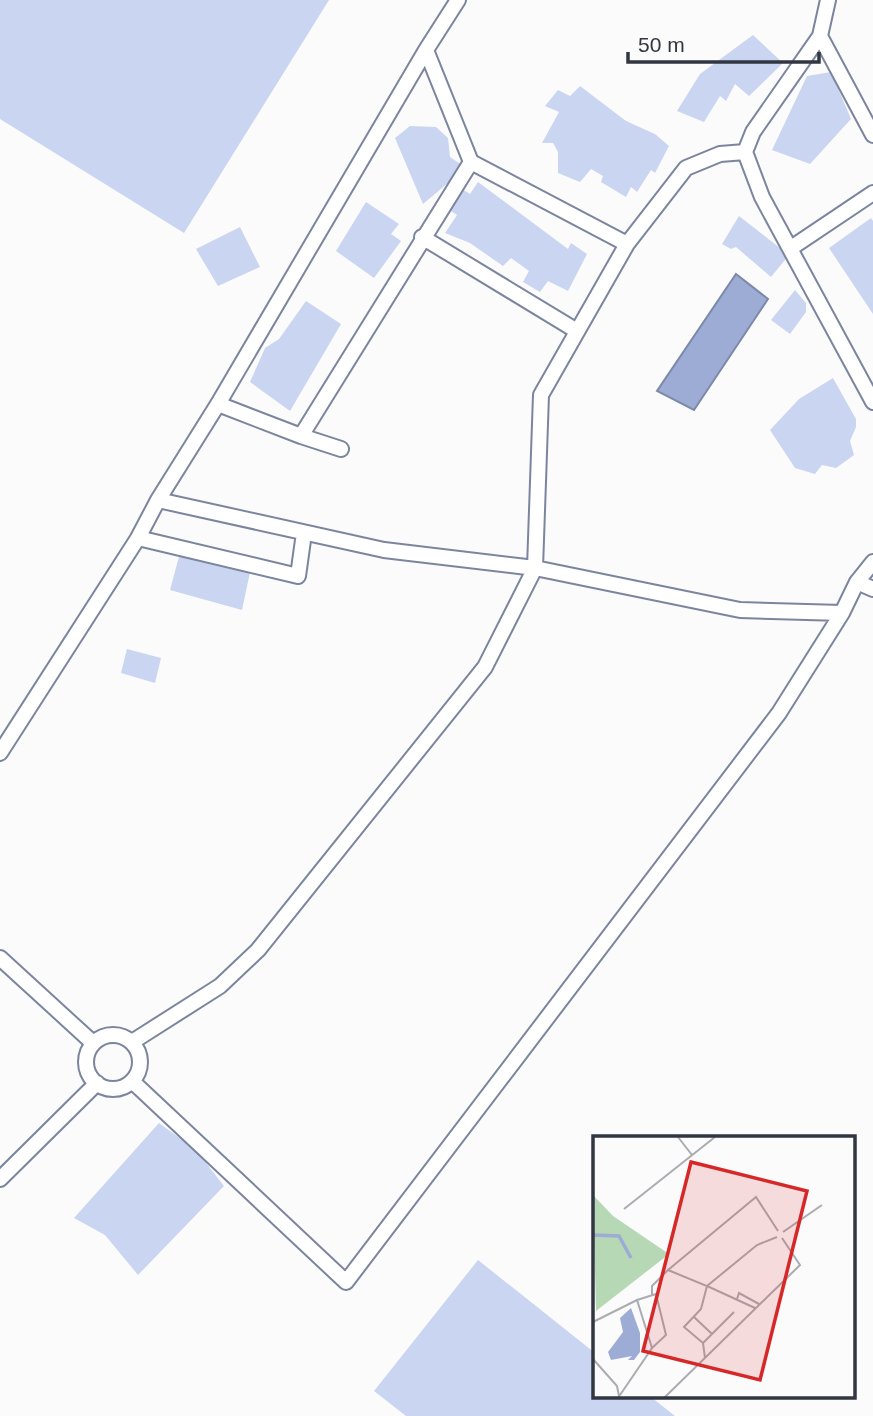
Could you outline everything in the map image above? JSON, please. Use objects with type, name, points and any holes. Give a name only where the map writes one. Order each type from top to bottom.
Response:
[{"type":"lane","points":[[0,753],[138,538],[158,500],[458,0]]},
{"type":"lane","points":[[828,0],[820,36],[753,132],[745,152],[762,197],[873,402]]},
{"type":"lane","points":[[820,36],[873,135]]},
{"type":"lane","points":[[426,50],[471,162],[627,244]]},
{"type":"lane","points":[[132,1042],[220,986],[258,950],[485,667],[536,568],[541,395],[627,244],[686,167],[719,154],[745,152]]},
{"type":"lane","points":[[301,436],[471,162]]},
{"type":"lane","points":[[791,248],[873,193]]},
{"type":"lane","points":[[422,237],[577,331]]},
{"type":"lane","points":[[218,404],[341,449]]},
{"type":"lane","points":[[158,500],[384,550],[536,568],[740,610],[842,614]]},
{"type":"lane","points":[[138,538],[298,576],[304,533]]},
{"type":"lane","points":[[132,1081],[346,1282],[779,713],[842,614],[857,582],[873,562]]},
{"type":"lane","points":[[857,582],[873,589]]},
{"type":"lane","points":[[0,958],[93,1043]]},
{"type":"lane","points":[[115,1034],[132,1042],[140,1057],[138,1074],[132,1081],[117,1088],[97,1083],[88,1073],[86,1064],[93,1043],[106,1035],[115,1034]]},
{"type":"lane","points":[[0,1179],[97,1083]]},
{"type":"water","points":[[736,274],[768,299],[694,410],[657,391]]},
{"type":"building","points":[[0,0],[329,0],[184,233],[0,119]]},
{"type":"building","points":[[753,35],[783,63],[749,96],[735,84],[726,101],[720,96],[704,122],[677,111],[700,74]]},
{"type":"building","points":[[831,72],[851,119],[810,164],[772,150],[807,76]]},
{"type":"building","points":[[580,86],[626,121],[655,134],[669,146],[655,173],[651,170],[637,192],[631,187],[626,197],[601,182],[603,176],[591,169],[580,182],[558,173],[558,152],[553,143],[542,143],[559,112],[545,106],[558,90],[570,96]]},
{"type":"building","points":[[410,126],[436,127],[448,138],[450,157],[462,165],[455,177],[423,204],[395,138]]},
{"type":"building","points":[[478,182],[568,249],[571,243],[587,254],[568,291],[548,281],[540,292],[523,282],[529,271],[511,258],[503,266],[470,243],[445,233],[457,215],[448,209],[462,189],[470,194]]},
{"type":"building","points":[[366,202],[399,224],[391,234],[401,241],[374,278],[336,251]]},
{"type":"building","points":[[739,216],[789,255],[771,277],[736,247],[731,249],[722,244]]},
{"type":"building","points":[[871,218],[873,221],[873,314],[829,248]]},
{"type":"building","points":[[240,227],[260,267],[218,286],[196,249]]},
{"type":"building","points":[[795,290],[806,303],[806,312],[790,334],[771,320]]},
{"type":"building","points":[[306,301],[341,324],[290,411],[250,382],[265,348],[279,339]]},
{"type":"building","points":[[833,378],[856,419],[856,427],[850,441],[854,455],[836,468],[822,465],[815,474],[795,468],[770,430],[799,399]]},
{"type":"building","points":[[180,553],[250,572],[242,610],[170,590]]},
{"type":"building","points":[[127,649],[161,658],[155,683],[121,673]]},
{"type":"building","points":[[159,1123],[196,1150],[224,1186],[138,1275],[105,1235],[74,1218]]},
{"type":"building","points":[[478,1260],[593,1351],[593,1398],[652,1398],[675,1416],[406,1416],[374,1391]]}]
